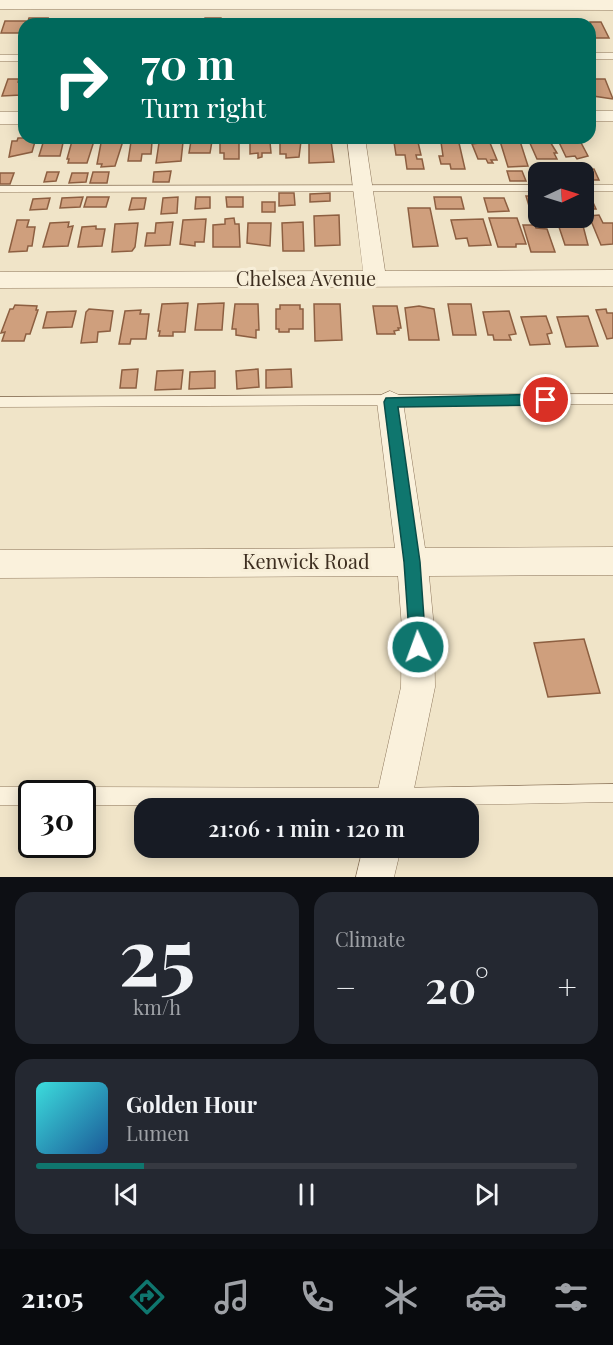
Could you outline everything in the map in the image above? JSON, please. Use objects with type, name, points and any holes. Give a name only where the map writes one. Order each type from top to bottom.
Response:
[{"type":"street","points":[[341,3],[343,18]]},
{"type":"street","points":[[0,4],[613,5]]},
{"type":"street","points":[[596,116],[613,116]]},
{"type":"street","points":[[0,118],[18,118]]},
{"type":"street","points":[[357,144],[375,279]]},
{"type":"street","name":"Chelsea Avenue","points":[[0,280],[613,278]]},
{"type":"street","points":[[390,402],[412,562],[418,628],[418,687],[394,798]]},
{"type":"street","name":"Kenwick Road","points":[[0,564],[613,561]]},
{"type":"street","points":[[375,877],[380,858]]},
{"type":"lane","points":[[596,56],[613,56]]},
{"type":"lane","points":[[0,58],[18,58]]},
{"type":"lane","points":[[0,189],[528,188]]},
{"type":"lane","points":[[594,188],[613,188]]},
{"type":"lane","points":[[0,402],[390,402],[613,399]]},
{"type":"lane","points":[[479,799],[613,793]]},
{"type":"lane","points":[[0,796],[18,796]]},
{"type":"lane","points":[[96,796],[171,798]]},
{"type":"building","points":[[5,21],[18,21],[18,33],[1,33]]},
{"type":"building","points":[[596,22],[601,22],[609,38],[596,38]]},
{"type":"building","points":[[8,79],[18,79],[18,95],[2,96]]},
{"type":"building","points":[[596,79],[605,79],[613,99],[596,96]]},
{"type":"building","points":[[18,138],[18,144],[34,144],[32,152],[9,157],[12,141],[17,141]]},
{"type":"building","points":[[43,144],[63,144],[60,156],[39,156]]},
{"type":"building","points":[[71,144],[93,144],[87,163],[68,163],[69,159],[67,159]]},
{"type":"building","points":[[101,144],[122,144],[115,166],[101,167],[102,164],[97,164]]},
{"type":"building","points":[[131,144],[152,144],[151,154],[142,154],[141,161],[128,161]]},
{"type":"building","points":[[159,144],[183,144],[181,161],[156,163]]},
{"type":"building","points":[[190,144],[212,144],[210,153],[189,153]]},
{"type":"building","points":[[220,144],[239,144],[239,159],[224,159],[224,153],[220,153]]},
{"type":"building","points":[[250,144],[270,144],[271,153],[262,153],[262,157],[258,158],[258,153],[250,154]]},
{"type":"building","points":[[280,144],[301,144],[299,157],[286,158],[286,154],[280,154]]},
{"type":"building","points":[[309,144],[331,144],[334,162],[309,163]]},
{"type":"building","points":[[394,144],[418,144],[421,155],[416,155],[417,159],[422,159],[424,169],[407,169],[405,155],[396,155]]},
{"type":"building","points":[[441,144],[459,144],[465,169],[451,169],[450,164],[441,164],[439,156],[443,156]]},
{"type":"building","points":[[472,144],[490,144],[497,160],[491,160],[493,163],[488,163],[486,159],[478,159]]},
{"type":"building","points":[[501,144],[521,144],[528,166],[508,167]]},
{"type":"building","points":[[530,144],[551,144],[557,153],[554,153],[557,159],[537,159]]},
{"type":"building","points":[[560,144],[582,144],[588,156],[577,159],[575,156],[566,157]]},
{"type":"building","points":[[594,169],[599,180],[594,180]]},
{"type":"building","points":[[171,171],[169,182],[153,182],[154,172]]},
{"type":"building","points":[[507,171],[522,171],[526,181],[510,181]]},
{"type":"building","points":[[47,172],[59,172],[56,181],[44,182]]},
{"type":"building","points":[[93,172],[109,172],[107,183],[90,183]]},
{"type":"building","points":[[0,173],[14,173],[10,184],[0,184]]},
{"type":"building","points":[[72,173],[88,173],[86,182],[69,183]]},
{"type":"building","points":[[279,193],[294,193],[295,205],[279,206]]},
{"type":"building","points":[[330,193],[330,201],[310,202],[310,194]]},
{"type":"building","points":[[83,197],[80,207],[60,208],[62,198]]},
{"type":"building","points":[[87,197],[109,197],[106,207],[84,207]]},
{"type":"building","points":[[178,197],[177,213],[161,214],[163,198]]},
{"type":"building","points":[[196,197],[210,197],[210,208],[195,209]]},
{"type":"building","points":[[226,197],[243,197],[243,207],[227,207]]},
{"type":"building","points":[[434,197],[461,197],[464,209],[436,209]]},
{"type":"building","points":[[50,198],[47,209],[30,210],[33,199]]},
{"type":"building","points":[[132,198],[146,198],[144,209],[129,210]]},
{"type":"building","points":[[484,198],[504,198],[509,211],[488,212]]},
{"type":"building","points":[[262,202],[275,202],[275,212],[262,212]]},
{"type":"building","points":[[408,208],[430,208],[438,246],[413,247]]},
{"type":"building","points":[[339,215],[340,245],[315,246],[314,216]]},
{"type":"building","points":[[599,215],[603,223],[613,223],[613,244],[601,245],[594,228],[594,216]]},
{"type":"building","points":[[234,218],[235,224],[239,224],[240,247],[213,247],[213,225],[225,224],[225,219]]},
{"type":"building","points":[[489,218],[517,218],[526,244],[516,244],[516,247],[498,247]]},
{"type":"building","points":[[206,219],[204,242],[195,242],[195,246],[180,244],[183,220]]},
{"type":"building","points":[[483,219],[491,245],[469,246],[467,238],[456,239],[451,220]]},
{"type":"building","points":[[17,220],[29,220],[27,227],[35,227],[32,246],[28,246],[27,251],[9,252]]},
{"type":"building","points":[[69,222],[68,227],[73,226],[68,246],[43,247],[50,223]]},
{"type":"building","points":[[173,222],[170,245],[145,246],[147,233],[155,233],[156,223]]},
{"type":"building","points":[[303,222],[304,251],[283,251],[282,223]]},
{"type":"building","points":[[138,223],[135,247],[132,251],[112,252],[115,224]]},
{"type":"building","points":[[248,223],[271,223],[270,246],[247,243]]},
{"type":"building","points":[[523,225],[528,225],[528,228],[547,229],[555,252],[531,252]]},
{"type":"building","points":[[96,226],[96,229],[105,229],[102,246],[78,247],[82,227]]},
{"type":"building","points":[[559,228],[584,228],[588,245],[565,245]]},
{"type":"building","points":[[188,303],[185,332],[173,332],[173,336],[159,336],[162,304]]},
{"type":"building","points":[[224,303],[222,330],[195,330],[198,304]]},
{"type":"building","points":[[235,304],[258,304],[259,330],[256,330],[256,338],[236,335],[236,329],[232,329]]},
{"type":"building","points":[[314,304],[340,304],[342,340],[315,341]]},
{"type":"building","points":[[448,304],[471,304],[476,335],[453,335]]},
{"type":"building","points":[[15,305],[37,306],[36,310],[38,310],[30,334],[26,334],[24,341],[2,341],[5,332],[1,333],[10,309],[13,309]]},
{"type":"building","points":[[280,305],[300,305],[300,309],[303,309],[303,329],[279,332],[279,329],[276,329],[276,309],[280,309]]},
{"type":"building","points":[[373,306],[397,306],[401,328],[394,331],[395,334],[377,334]]},
{"type":"building","points":[[419,306],[434,309],[439,340],[409,340],[405,308]]},
{"type":"building","points":[[89,309],[113,311],[110,331],[98,332],[97,342],[81,343],[86,312]]},
{"type":"building","points":[[606,309],[607,313],[613,313],[613,338],[607,339],[596,310]]},
{"type":"building","points":[[141,310],[140,314],[149,314],[146,339],[131,339],[130,344],[119,344],[125,311]]},
{"type":"building","points":[[76,311],[72,327],[43,328],[47,312]]},
{"type":"building","points":[[509,311],[516,334],[509,335],[511,340],[494,340],[493,335],[488,335],[483,312]]},
{"type":"building","points":[[546,316],[552,333],[547,334],[550,344],[530,345],[521,317]]},
{"type":"building","points":[[588,316],[598,346],[566,347],[557,317]]},
{"type":"building","points":[[138,369],[136,388],[120,388],[122,370]]},
{"type":"building","points":[[258,369],[259,387],[237,389],[236,371]]},
{"type":"building","points":[[291,369],[292,387],[266,388],[266,370]]},
{"type":"building","points":[[183,370],[181,389],[155,390],[157,371]]},
{"type":"building","points":[[215,371],[215,388],[189,389],[190,372]]},
{"type":"building","points":[[584,639],[600,693],[548,697],[534,643]]},
{"type":"route","points":[[418,647],[412,562],[390,402],[546,400]]}]
